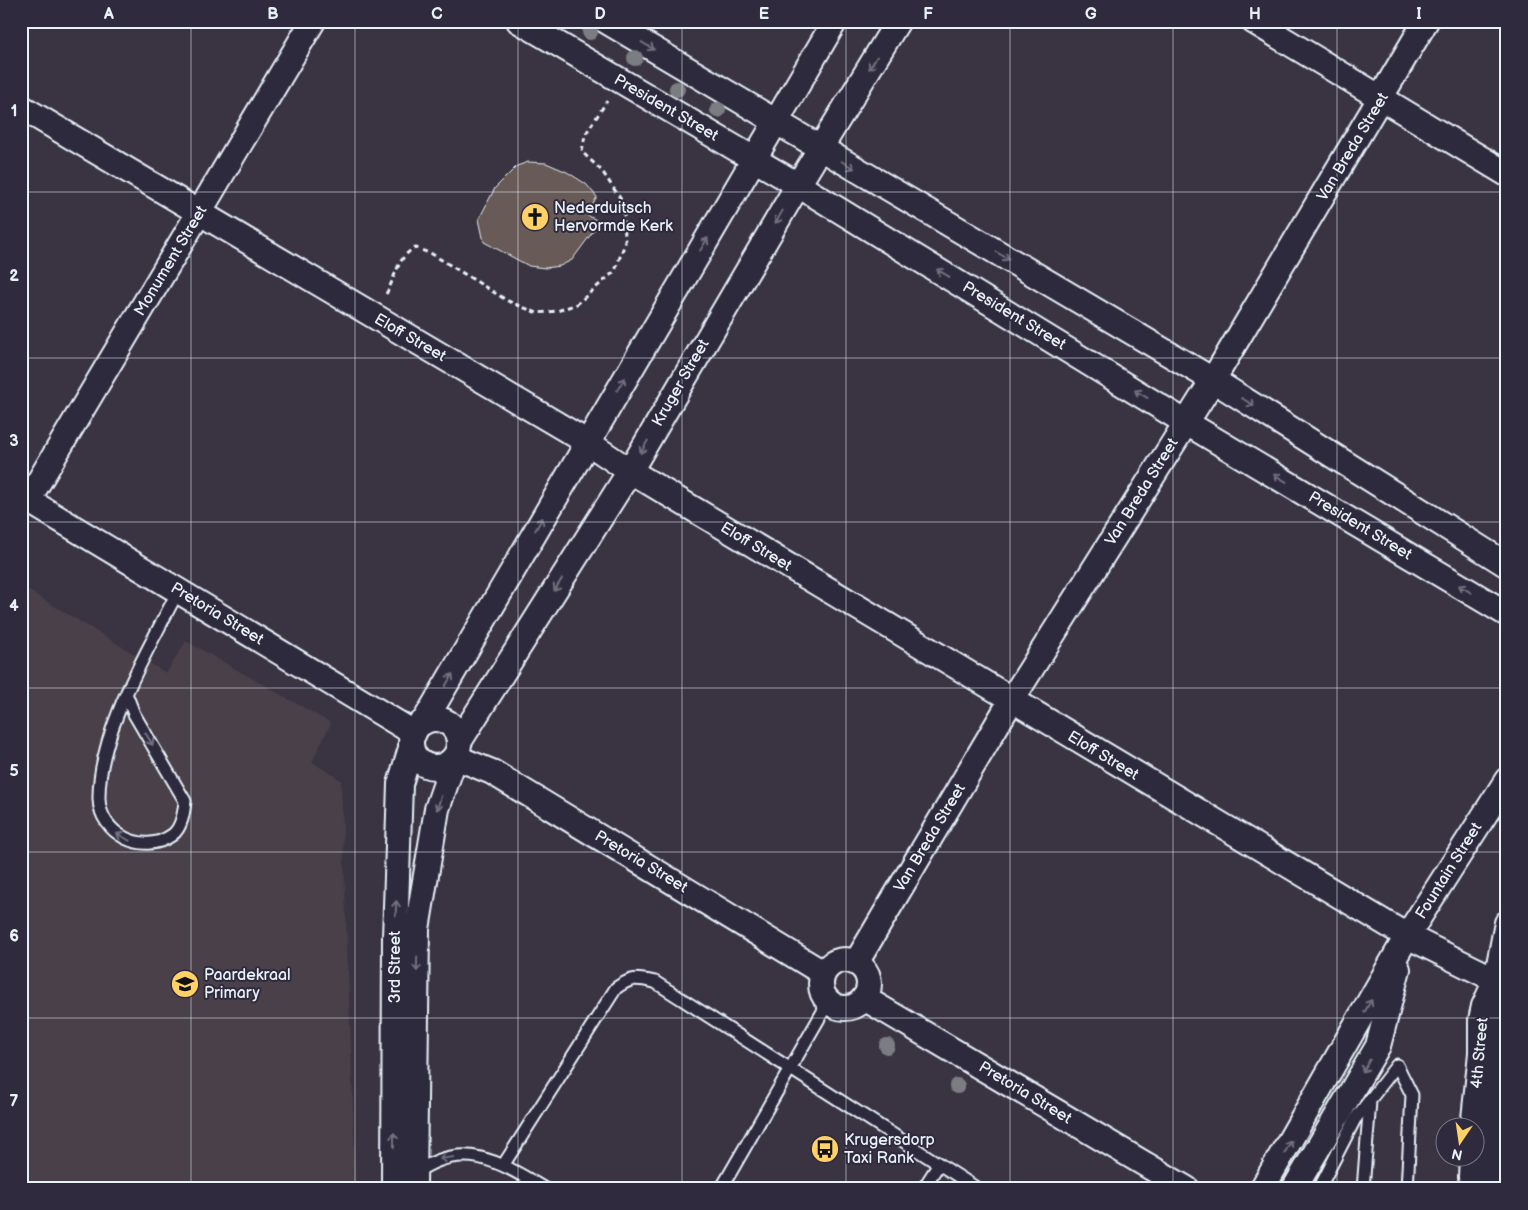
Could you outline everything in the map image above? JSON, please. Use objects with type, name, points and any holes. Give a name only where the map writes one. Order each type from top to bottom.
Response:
[{"type":"street","name":"Monument Street","points":[[25,498],[200,214],[313,21]]},
{"type":"street","name":"President Street","points":[[519,21],[798,185],[1185,422],[1507,614]]},
{"type":"street","points":[[606,21],[1213,380],[1507,565]]},
{"type":"street","points":[[416,734],[439,720],[446,722],[457,734],[457,750],[441,766],[433,767],[419,761],[416,734],[835,21]]},
{"type":"street","name":"Kruger Street","points":[[457,750],[630,471],[798,185],[898,21]]},
{"type":"street","points":[[1253,21],[1507,174]]},
{"type":"street","name":"Van Breda Street","points":[[856,962],[1011,701],[1213,380],[1426,21]]},
{"type":"street","name":"Eloff Street","points":[[21,107],[587,442],[630,471],[1011,701],[1407,936],[1496,980]]},
{"type":"street","name":"Pretoria Street","points":[[25,498],[416,734]]},
{"type":"street","name":"3rd Street","points":[[394,1189],[395,938],[400,784],[416,734]]},
{"type":"street","name":"Pretoria Street","points":[[457,750],[823,973]]},
{"type":"street","name":"3rd Street","points":[[414,1181],[417,929],[437,809],[457,750]]},
{"type":"street","name":"Fountain Street","points":[[1262,1189],[1407,936],[1507,780]]},
{"type":"street","name":"4th Street","points":[[1474,1118],[1481,1053],[1481,1020],[1484,1006],[1496,980],[1507,923]]},
{"type":"street","points":[[1294,1189],[1378,1046],[1407,936]]},
{"type":"street","points":[[841,960],[856,962],[867,974],[869,983],[864,998],[858,1003],[843,1007],[829,1001],[822,988],[823,973],[834,962],[841,960]]},
{"type":"street","name":"4th Street","points":[[1486,1189],[1490,1180],[1498,1110],[1505,1017],[1496,980]]},
{"type":"street","name":"Pretoria Street","points":[[864,998],[1187,1189]]},
{"type":"street","points":[[1471,1168],[1473,1189]]},
{"type":"lane","points":[[127,696],[134,714],[185,801],[184,816],[173,835],[151,844],[132,842],[114,832],[103,818],[99,800],[103,764],[110,733],[127,696],[178,591]]},
{"type":"lane","points":[[504,1164],[616,988],[629,979],[655,982],[978,1189]]},
{"type":"lane","points":[[721,1189],[829,1001]]},
{"type":"lane","points":[[1319,1189],[1356,1119],[1397,1065],[1412,1095],[1407,1189]]},
{"type":"lane","points":[[1363,1189],[1370,1101]]},
{"type":"lane","points":[[414,1181],[430,1162],[444,1157],[485,1158],[504,1164],[545,1189]]},
{"type":"lane","points":[[923,1189],[938,1164]]},
{"type":"path","points":[[373,316],[392,284],[402,258],[409,250],[416,248],[432,254],[508,301],[537,313],[557,311],[577,304],[615,272],[626,243],[624,204],[602,171],[582,152],[585,136],[621,81]]},
{"type":"shaded area","name":"Paardekraal Primary","points":[[21,586],[166,673],[186,641],[331,723],[312,762],[341,780],[356,1189],[21,1189]]},
{"type":"building","name":"Nederduitsch Hervormde Kerk","points":[[528,162],[546,163],[567,172],[586,184],[597,197],[587,215],[600,222],[572,260],[560,266],[545,268],[529,266],[484,242],[479,219],[495,188],[517,166]]},
{"type":"place","name":"Nederduitsch Hervormde Kerk","points":[[535,217]]},
{"type":"place","name":"Paardekraal Primary","points":[[185,984]]},
{"type":"place","name":"Krugersdorp Taxi Rank","points":[[825,1149]]}]
